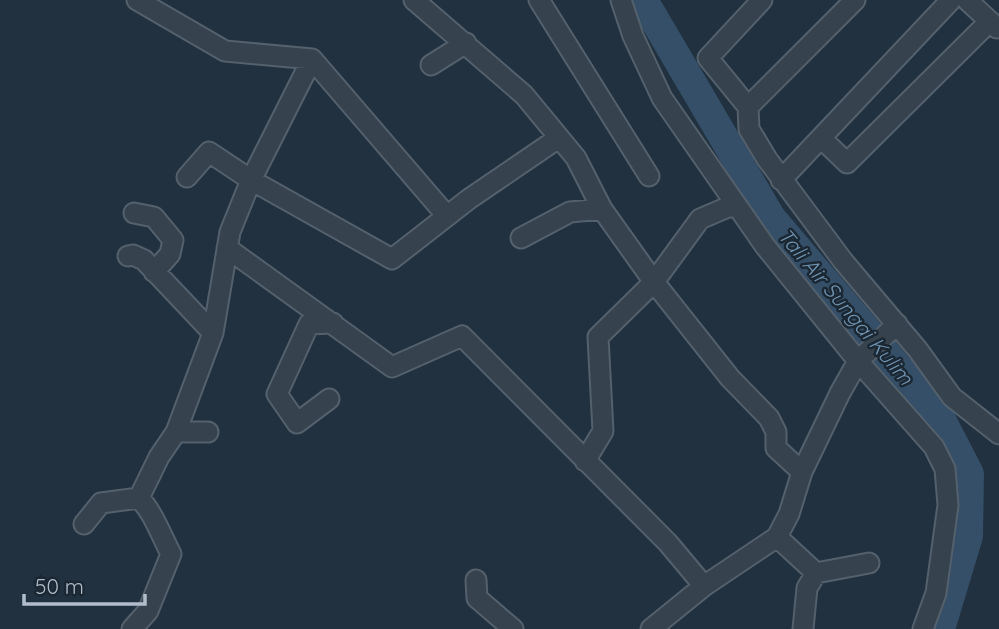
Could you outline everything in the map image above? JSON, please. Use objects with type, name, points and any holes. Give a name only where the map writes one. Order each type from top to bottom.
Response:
[{"type":"street","points":[[137,0],[225,51],[312,60],[447,216]]},
{"type":"street","points":[[414,0],[524,95],[557,139],[576,158],[602,209],[654,282],[730,378],[769,418],[776,432],[776,447],[802,472]]},
{"type":"street","points":[[539,0],[649,176]]},
{"type":"street","points":[[621,0],[633,36],[662,97],[765,246],[934,447],[944,470],[948,505],[936,593],[923,629]]},
{"type":"street","points":[[762,0],[708,58],[748,107],[750,129],[782,180],[893,328],[952,397],[999,435]]},
{"type":"street","points":[[748,107],[855,0]]},
{"type":"street","points":[[782,180],[951,0]]},
{"type":"street","points":[[821,138],[847,163],[994,26],[967,0]]},
{"type":"street","points":[[431,65],[466,43]]},
{"type":"street","points":[[139,498],[159,457],[176,432],[213,333],[230,232],[251,180],[312,60]]},
{"type":"street","points":[[187,177],[209,152],[251,180],[392,259],[447,216],[557,139]]},
{"type":"street","points":[[585,461],[603,431],[598,337],[654,282],[700,219],[728,207],[738,207]]},
{"type":"street","points":[[521,237],[570,212],[602,209]]},
{"type":"street","points":[[134,213],[154,217],[173,240],[170,254],[154,272]]},
{"type":"street","points":[[227,248],[392,367],[462,336],[668,542],[704,586]]},
{"type":"street","points":[[128,256],[133,255],[144,260],[213,333]]},
{"type":"street","points":[[329,399],[297,422],[277,394],[309,324],[332,323]]},
{"type":"street","points":[[664,626],[704,586],[777,537],[802,472],[860,360],[893,328]]},
{"type":"street","points":[[176,432],[208,432]]},
{"type":"street","points":[[84,524],[101,503],[139,498]]},
{"type":"street","points":[[132,629],[148,611],[171,554],[154,524],[149,508],[139,498]]},
{"type":"street","points":[[777,537],[816,573]]},
{"type":"street","points":[[803,629],[807,588],[816,573],[869,563]]},
{"type":"street","points":[[477,580],[477,598],[513,629]]},
{"type":"waterway","name":"Tali Air Sungai Kulim","points":[[643,0],[771,218],[939,416],[969,474],[968,536],[940,629]]}]
